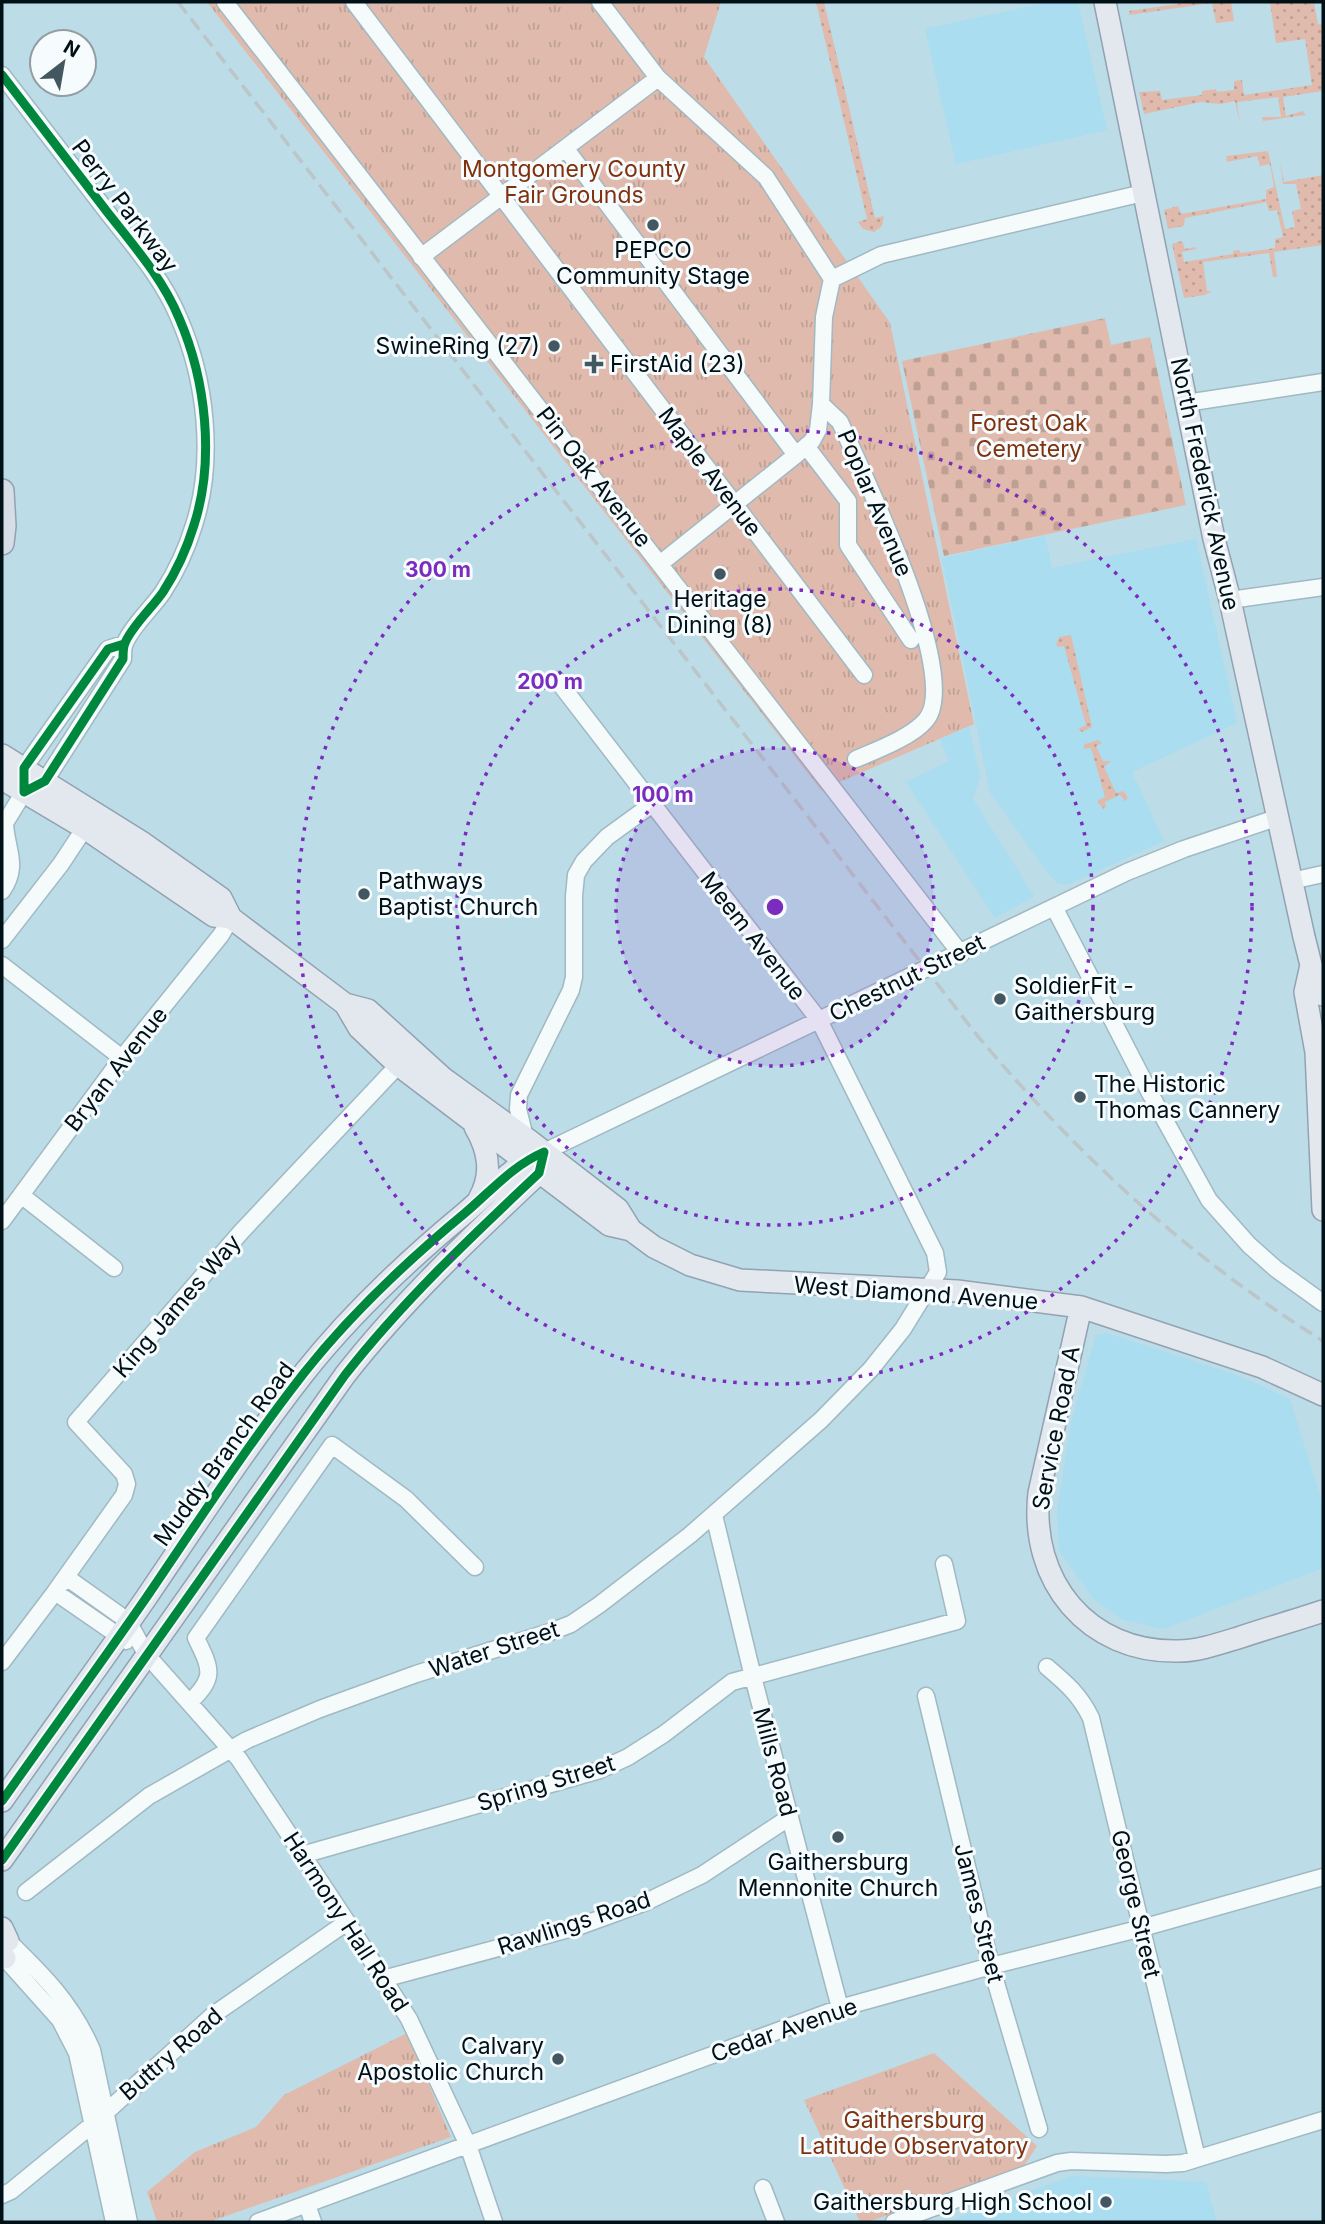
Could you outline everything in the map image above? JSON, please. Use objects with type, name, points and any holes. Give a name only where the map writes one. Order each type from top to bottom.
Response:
[{"type":"highway","points":[[2,491],[2,543]]},
{"type":"main road","name":"North Frederick Avenue","points":[[1104,2],[1214,539],[1311,965],[1323,995]]},
{"type":"main road","name":"West Diamond Avenue","points":[[2,754],[45,781],[90,820]]},
{"type":"main road","name":"West Diamond Avenue","points":[[2,779],[24,792],[90,820],[221,898],[231,918],[345,1004],[359,1028],[405,1058],[535,1162],[618,1209],[631,1230],[680,1261],[740,1280],[928,1289],[1040,1300],[1081,1307],[1262,1367],[1323,1395]]},
{"type":"main road","name":"North Frederick Avenue","points":[[1311,965],[1305,992],[1316,1052],[1323,1210]]},
{"type":"main road","name":"West Diamond Avenue","points":[[476,1114],[525,1137],[535,1162]]},
{"type":"main road","points":[[476,1114],[489,1162],[484,1190],[477,1203]]},
{"type":"main road","name":"Muddy Branch Road","points":[[2,1801],[242,1457],[304,1373],[387,1284],[443,1231],[535,1162]]},
{"type":"main road","points":[[2,1874],[5,1856],[322,1406],[374,1337],[535,1162]]},
{"type":"main road","name":"Service Road A","points":[[1081,1307],[1037,1514],[1039,1539],[1048,1572],[1075,1611],[1096,1629],[1122,1643],[1147,1650],[1180,1651],[1225,1642],[1323,1611]]},
{"type":"street","name":"Pin Oak Avenue","points":[[225,2],[961,954]]},
{"type":"street","name":"Maple Avenue","points":[[354,2],[864,675]]},
{"type":"street","points":[[600,2],[658,78],[766,177],[832,279],[881,255],[1143,193]]},
{"type":"street","name":"Perry Parkway","points":[[2,75],[159,282],[180,318],[202,393],[206,443],[195,524],[182,557],[164,590],[124,644],[123,659],[45,781],[24,792]]},
{"type":"street","points":[[421,257],[658,78]]},
{"type":"street","points":[[566,149],[801,451],[848,501],[848,545],[911,640]]},
{"type":"street","name":"Poplar Avenue","points":[[832,279],[824,317],[821,404],[841,422],[908,582],[934,672],[936,694],[927,719],[893,742],[856,759]]},
{"type":"street","points":[[1186,402],[1323,382]]},
{"type":"street","points":[[661,563],[812,441],[818,430],[821,404]]},
{"type":"street","points":[[1230,600],[1323,587]]},
{"type":"street","name":"Perry Parkway","points":[[24,768],[108,649],[124,644]]},
{"type":"street","name":"Meem Avenue","points":[[557,680],[819,1020],[934,1253],[938,1272],[928,1289]]},
{"type":"street","points":[[2,891],[10,877],[12,865],[5,823],[24,792],[24,768]]},
{"type":"street","points":[[525,1137],[518,1109],[519,1095],[571,990],[574,977],[576,875],[584,861],[607,837],[651,805]]},
{"type":"street","name":"Chestnut Street","points":[[535,1162],[819,1020],[1148,863],[1276,818]]},
{"type":"street","points":[[2,940],[61,864],[90,820]]},
{"type":"street","points":[[1291,881],[1323,874]]},
{"type":"street","points":[[1054,907],[1151,1095],[1209,1200],[1248,1245],[1323,1303]]},
{"type":"street","name":"Bryan Avenue","points":[[2,1221],[122,1058],[221,935],[231,918]]},
{"type":"street","points":[[2,965],[122,1058]]},
{"type":"street","name":"King James Way","points":[[2,1662],[124,1495],[127,1484],[124,1474],[76,1422],[241,1232],[405,1058]]},
{"type":"street","points":[[476,1114],[507,1103],[519,1095]]},
{"type":"street","points":[[21,1195],[114,1268]]},
{"type":"street","name":"Water Street","points":[[26,1892],[149,1796],[230,1749],[340,1702],[416,1674],[571,1624],[609,1598],[714,1515],[849,1394],[903,1329],[928,1289]]},
{"type":"street","points":[[190,1702],[205,1688],[210,1678],[209,1665],[197,1638],[332,1445],[406,1499],[475,1567]]},
{"type":"street","name":"Mills Road","points":[[714,1515],[753,1677],[840,2008]]},
{"type":"street","name":"Spring Street","points":[[302,1855],[600,1770],[628,1757],[664,1734],[732,1682],[957,1621],[944,1564]]},
{"type":"street","points":[[66,1577],[146,1654]]},
{"type":"street","points":[[55,1592],[123,1629]]},
{"type":"street","name":"Harmony Hall Road","points":[[146,1654],[230,1749],[409,2019],[467,2145],[494,2222]]},
{"type":"street","name":"George Street","points":[[1047,1667],[1073,1688],[1091,1718],[1197,2158]]},
{"type":"street","name":"James Street","points":[[926,1696],[991,1966],[1039,2129]]},
{"type":"street","name":"Rawlings Road","points":[[383,1979],[580,1926],[646,1902],[702,1875],[790,1817]]},
{"type":"street","name":"Cedar Avenue","points":[[258,2222],[840,2008],[1323,1877]]},
{"type":"street","name":"Buttry Road","points":[[2,2195],[11,2191],[99,2119],[213,2015],[347,1922]]},
{"type":"street","points":[[3,1946],[58,1994],[83,2029],[92,2050],[114,2222]]},
{"type":"street","points":[[99,2119],[129,2222]]},
{"type":"street","points":[[894,2222],[1057,2164],[1070,2161],[1166,2164],[1197,2158],[1323,2120]]},
{"type":"street","points":[[763,2188],[776,2222]]},
{"type":"street","points":[[307,2205],[313,2222]]},
{"type":"shaded area","points":[[1049,2],[1078,2],[1107,130],[956,164],[925,29]]},
{"type":"shaded area","points":[[1045,536],[1052,568],[1196,539],[1237,723],[1132,772],[1164,841],[1067,885],[1057,883],[1049,875],[990,792],[942,558]]},
{"type":"shaded area","points":[[969,727],[980,777],[973,799],[1034,896],[995,918],[906,782],[949,761],[940,739]]},
{"type":"shaded area","points":[[1106,1333],[1237,1375],[1290,1399],[1323,1505],[1323,1568],[1163,1629],[1121,1619],[1093,1598],[1059,1551],[1057,1511],[1071,1423],[1096,1335]]},
{"type":"shaded area","name":"Gaithersburg High School","points":[[1072,2176],[1206,2182],[1217,2222],[946,2222]]},
{"type":"green space","name":"Montgomery County Fair Grounds","points":[[207,2],[721,2],[704,57],[890,323],[974,724],[821,790]]},
{"type":"green space","points":[[816,2],[824,2],[875,218],[884,216],[882,226],[874,232],[863,229],[858,222],[867,219]]},
{"type":"green space","points":[[1192,2],[1231,2],[1234,21],[1216,23],[1212,3],[1129,15],[1129,11]]},
{"type":"green space","points":[[1270,2],[1314,2],[1318,24],[1323,24],[1323,91],[1283,97],[1286,116],[1303,111],[1305,115],[1263,121],[1262,117],[1281,117],[1278,97],[1237,102],[1240,124],[1235,101],[1220,104],[1201,102],[1144,114],[1139,92],[1160,91],[1162,100],[1202,95],[1202,91],[1216,89],[1217,92],[1234,90],[1234,81],[1242,80],[1244,95],[1312,85],[1305,39],[1276,43]]},
{"type":"green space","points":[[1268,151],[1285,229],[1295,227],[1292,211],[1301,209],[1296,184],[1283,184],[1280,162],[1284,182],[1323,175],[1323,245],[1274,252],[1277,277],[1273,277],[1269,253],[1203,262],[1207,291],[1212,291],[1205,295],[1184,298],[1172,244],[1182,241],[1185,249],[1196,247],[1182,252],[1184,262],[1233,254],[1233,251],[1239,250],[1241,253],[1275,248],[1275,239],[1283,237],[1277,210],[1269,211],[1266,202],[1185,218],[1184,226],[1168,229],[1164,210],[1178,206],[1181,214],[1266,199],[1266,190],[1274,187],[1270,164],[1260,166],[1257,156],[1227,162],[1226,156]]},
{"type":"green space","name":"Forest Oak Cemetery","points":[[1105,318],[1111,345],[1150,337],[1186,505],[944,556],[902,361]]},
{"type":"green space","points":[[1071,635],[1092,727],[1082,732],[1078,729],[1086,725],[1064,646],[1056,645],[1059,637]]},
{"type":"green space","points":[[1098,740],[1102,743],[1096,746],[1103,761],[1111,761],[1104,767],[1116,793],[1124,791],[1128,798],[1125,801],[1120,795],[1105,802],[1104,809],[1098,803],[1098,800],[1105,797],[1091,748],[1083,747]]},
{"type":"green space","points":[[407,2033],[451,2137],[209,2222],[157,2222],[147,2192],[195,2152],[256,2127],[284,2095]]},
{"type":"green space","name":"Gaithersburg Latitude Observatory","points":[[934,2053],[1037,2146],[1024,2166],[868,2222],[860,2222],[804,2100]]},
{"type":"railway","points":[[178,2],[976,1034],[1055,1122],[1137,1202],[1226,1274],[1323,1341]]},
{"type":"cycle path","points":[[2,75],[165,290],[179,318],[196,367],[206,447],[200,500],[181,560],[163,592],[128,637],[123,659],[45,781],[24,792],[24,768],[108,649],[124,644]]},
{"type":"cycle path","points":[[2,1801],[242,1456],[322,1351],[380,1289],[422,1250],[512,1172],[544,1152]]},
{"type":"cycle path","points":[[2,1860],[345,1375],[414,1295],[539,1173],[544,1152]]},
{"type":"place","name":"PEPCO Community Stage","points":[[653,225]]},
{"type":"place","name":"SwineRing (27)","points":[[554,346]]},
{"type":"place","name":"FirstAid (23)","points":[[594,364]]},
{"type":"place","name":"Heritage Dining (8)","points":[[720,574]]},
{"type":"place","name":"Pathways Baptist Church","points":[[364,894]]},
{"type":"place","name":"SoldierFit - Gaithersburg","points":[[1000,999]]},
{"type":"place","name":"The Historic Thomas Cannery","points":[[1080,1097]]},
{"type":"place","name":"Gaithersburg Mennonite Church","points":[[838,1837]]},
{"type":"place","name":"Calvary Apostolic Church","points":[[558,2059]]},
{"type":"place","name":"Gaithersburg High School","points":[[1106,2202]]}]
